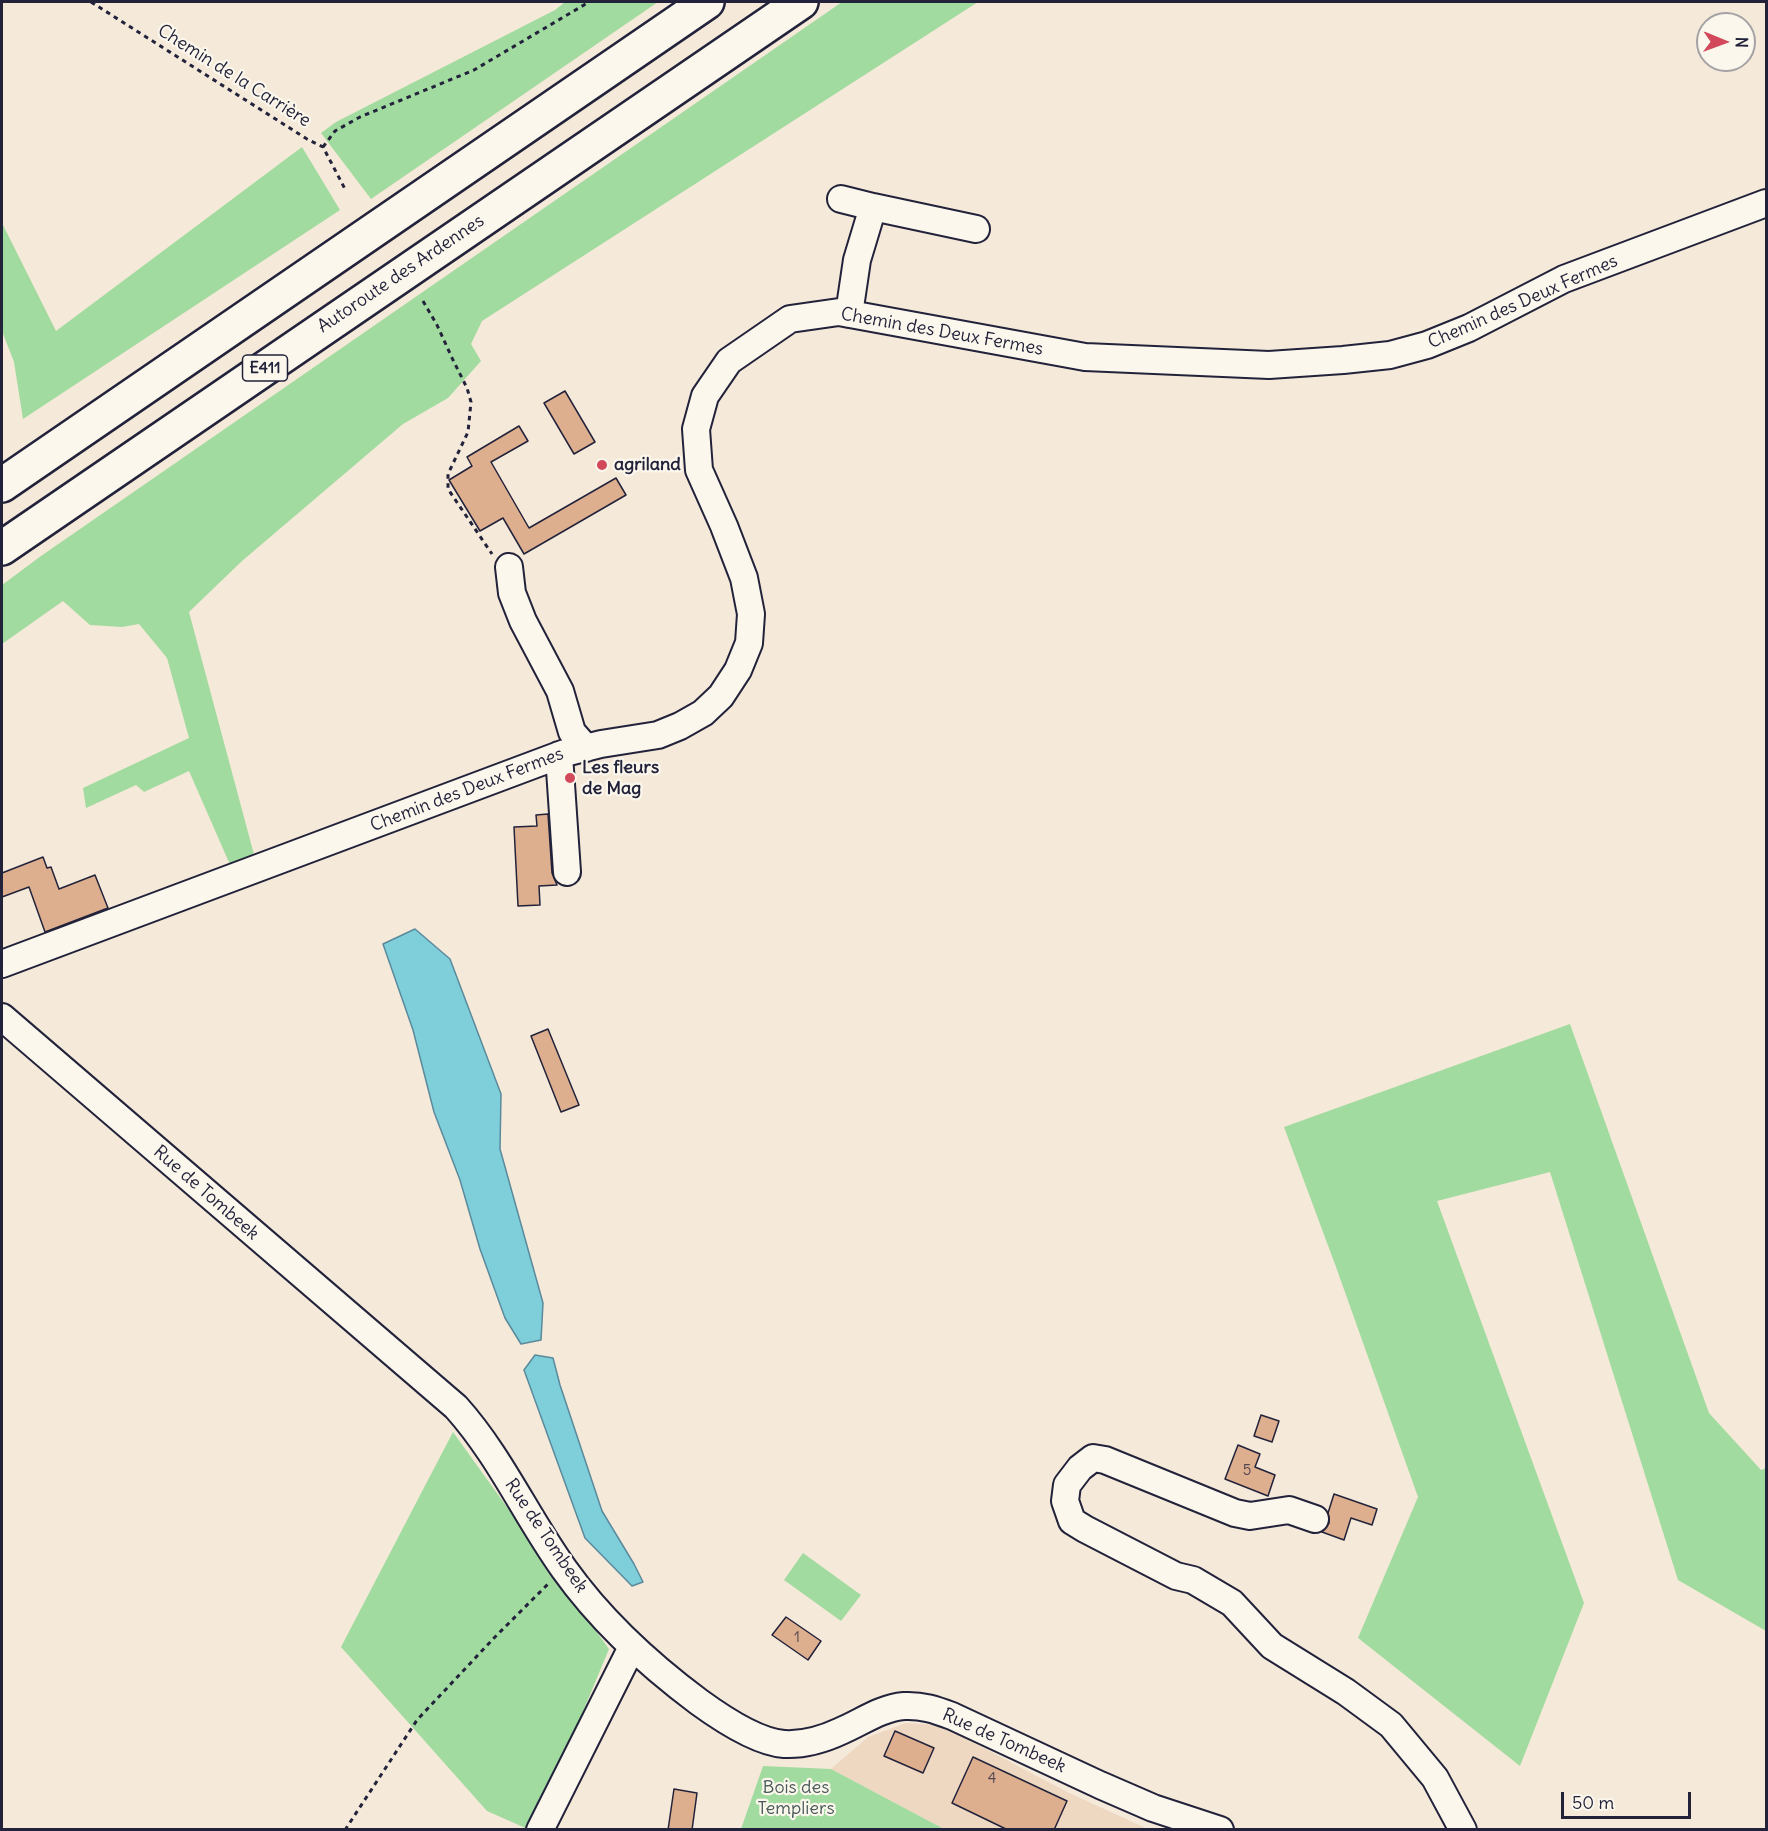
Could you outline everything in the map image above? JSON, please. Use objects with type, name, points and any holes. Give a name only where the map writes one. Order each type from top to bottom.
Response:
[{"type":"highway","points":[[2,485],[707,2]]},
{"type":"highway","name":"Autoroute des Ardennes","points":[[2,558],[13,540],[801,2]]},
{"type":"street","points":[[841,199],[976,229]]},
{"type":"street","name":"Chemin des Deux Fermes","points":[[2,964],[559,755],[658,735],[681,726],[703,713],[722,696],[738,670],[749,643],[751,614],[744,578],[699,470],[696,429],[705,396],[729,361],[790,320],[838,312],[1084,357],[1269,365],[1390,355],[1427,345],[1469,328],[1564,279],[1767,203]]},
{"type":"street","points":[[849,314],[857,260],[873,207]]},
{"type":"street","points":[[509,567],[512,593],[523,621],[560,691],[572,732],[586,748]]},
{"type":"street","points":[[559,755],[567,872]]},
{"type":"street","name":"Rue de Tombeek","points":[[2,1017],[456,1407],[475,1428],[564,1569],[604,1619],[674,1685],[711,1711],[753,1736],[783,1744],[812,1741],[840,1732],[880,1711],[903,1706],[929,1707],[1153,1808],[1220,1830]]},
{"type":"street","points":[[1314,1519],[1289,1510],[1250,1516],[1234,1513],[1105,1460],[1093,1458],[1080,1468],[1067,1485],[1065,1501],[1072,1521],[1176,1576],[1193,1580],[1232,1603],[1272,1646],[1346,1692],[1391,1725],[1435,1778],[1463,1830]]},
{"type":"street","points":[[540,1830],[632,1647]]},
{"type":"path","name":"Chemin de la Carrière","points":[[92,2],[323,147],[345,189]]},
{"type":"path","points":[[323,147],[335,130],[399,99],[474,70],[589,2]]},
{"type":"path","points":[[423,301],[437,324],[467,388],[471,402],[468,432],[448,474],[448,489],[490,550]]},
{"type":"path","points":[[345,1830],[417,1720],[494,1638],[564,1569]]},
{"type":"shaded area","points":[[906,1723],[940,1725],[1067,1792],[1148,1829],[944,1829],[831,1769],[868,1737]]},
{"type":"green space","points":[[565,2],[658,2],[371,199],[321,133],[336,122],[555,10]]},
{"type":"green space","points":[[842,2],[978,2],[482,321],[471,344],[481,361],[448,398],[403,424],[242,561],[189,612],[256,862],[231,867],[189,771],[144,792],[136,785],[86,808],[83,788],[189,738],[167,658],[139,624],[122,627],[90,625],[63,601],[2,644],[2,585]]},
{"type":"green space","points":[[302,147],[340,210],[23,419],[14,362],[2,331],[2,223],[56,331]]},
{"type":"green space","points":[[1570,1024],[1709,1413],[1761,1470],[1766,1468],[1766,1631],[1678,1580],[1550,1172],[1437,1201],[1584,1603],[1520,1766],[1358,1638],[1418,1497],[1284,1127]]},
{"type":"green space","points":[[453,1432],[609,1649],[534,1829],[530,1830],[487,1811],[341,1647]]},
{"type":"green space","points":[[803,1553],[861,1595],[841,1621],[784,1580]]},
{"type":"green space","name":"Bois des Templiers","points":[[763,1766],[831,1769],[944,1829],[741,1829]]},
{"type":"water","points":[[415,929],[450,959],[501,1094],[500,1149],[543,1303],[541,1340],[521,1344],[505,1318],[480,1249],[460,1180],[434,1112],[413,1030],[383,944]]},
{"type":"water","points":[[535,1355],[553,1358],[602,1511],[643,1582],[632,1586],[585,1538],[524,1370]]},
{"type":"building","points":[[565,391],[595,442],[574,454],[544,403]]},
{"type":"building","points":[[519,426],[528,441],[491,462],[529,528],[616,478],[626,495],[524,554],[503,518],[480,531],[449,480],[472,466],[467,457]]},
{"type":"building","points":[[548,814],[552,873],[557,885],[539,886],[540,905],[518,906],[514,827],[537,826],[536,815]]},
{"type":"building","points":[[43,857],[47,868],[51,867],[59,889],[95,875],[108,908],[45,932],[29,887],[2,897],[2,873]]},
{"type":"building","points":[[548,1029],[579,1105],[561,1112],[531,1036]]},
{"type":"building","points":[[1261,1415],[1279,1421],[1272,1442],[1254,1436]]},
{"type":"building","points":[[1238,1445],[1260,1454],[1255,1467],[1275,1475],[1268,1496],[1225,1479]]},
{"type":"building","points":[[1334,1494],[1377,1509],[1372,1525],[1351,1518],[1344,1540],[1322,1532],[1329,1523],[1328,1513]]},
{"type":"building","points":[[786,1617],[821,1641],[808,1660],[772,1635]]},
{"type":"building","points":[[895,1731],[934,1748],[923,1773],[884,1756]]},
{"type":"building","points":[[973,1757],[1067,1801],[1054,1830],[1008,1830],[952,1803]]},
{"type":"building","points":[[674,1789],[697,1793],[692,1830],[668,1830]]},
{"type":"place","name":"agriland","points":[[602,465]]},
{"type":"place","name":"Les fleurs de Mag","points":[[570,778]]}]
